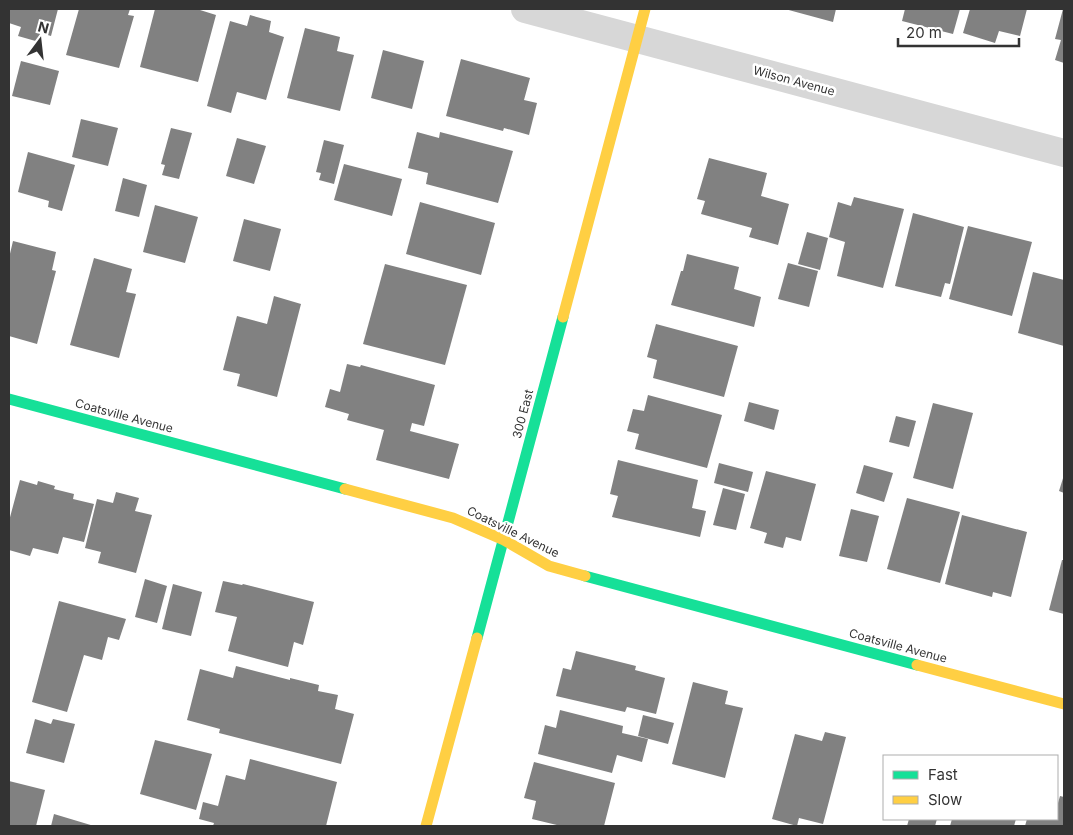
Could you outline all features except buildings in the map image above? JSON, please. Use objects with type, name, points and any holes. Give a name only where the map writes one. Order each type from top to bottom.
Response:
[{"type":"street","name":"Wilson Avenue","points":[[524,9],[1064,153]]},
{"type":"street","name":"300 East","points":[[426,826],[645,9]]},
{"type":"street","name":"Coatsville Avenue","points":[[9,399],[453,518],[504,540],[549,566],[1064,704]]},
{"type":"traffic: fast","points":[[477,638],[563,317]]},
{"type":"traffic: fast","points":[[9,399],[345,489]]},
{"type":"traffic: fast","points":[[585,576],[917,665]]},
{"type":"traffic: slow","points":[[563,317],[645,9]]},
{"type":"traffic: slow","points":[[345,489],[453,518],[504,540],[549,566],[585,576]]},
{"type":"traffic: slow","points":[[426,826],[477,638]]},
{"type":"traffic: slow","points":[[917,665],[1064,704]]}]
